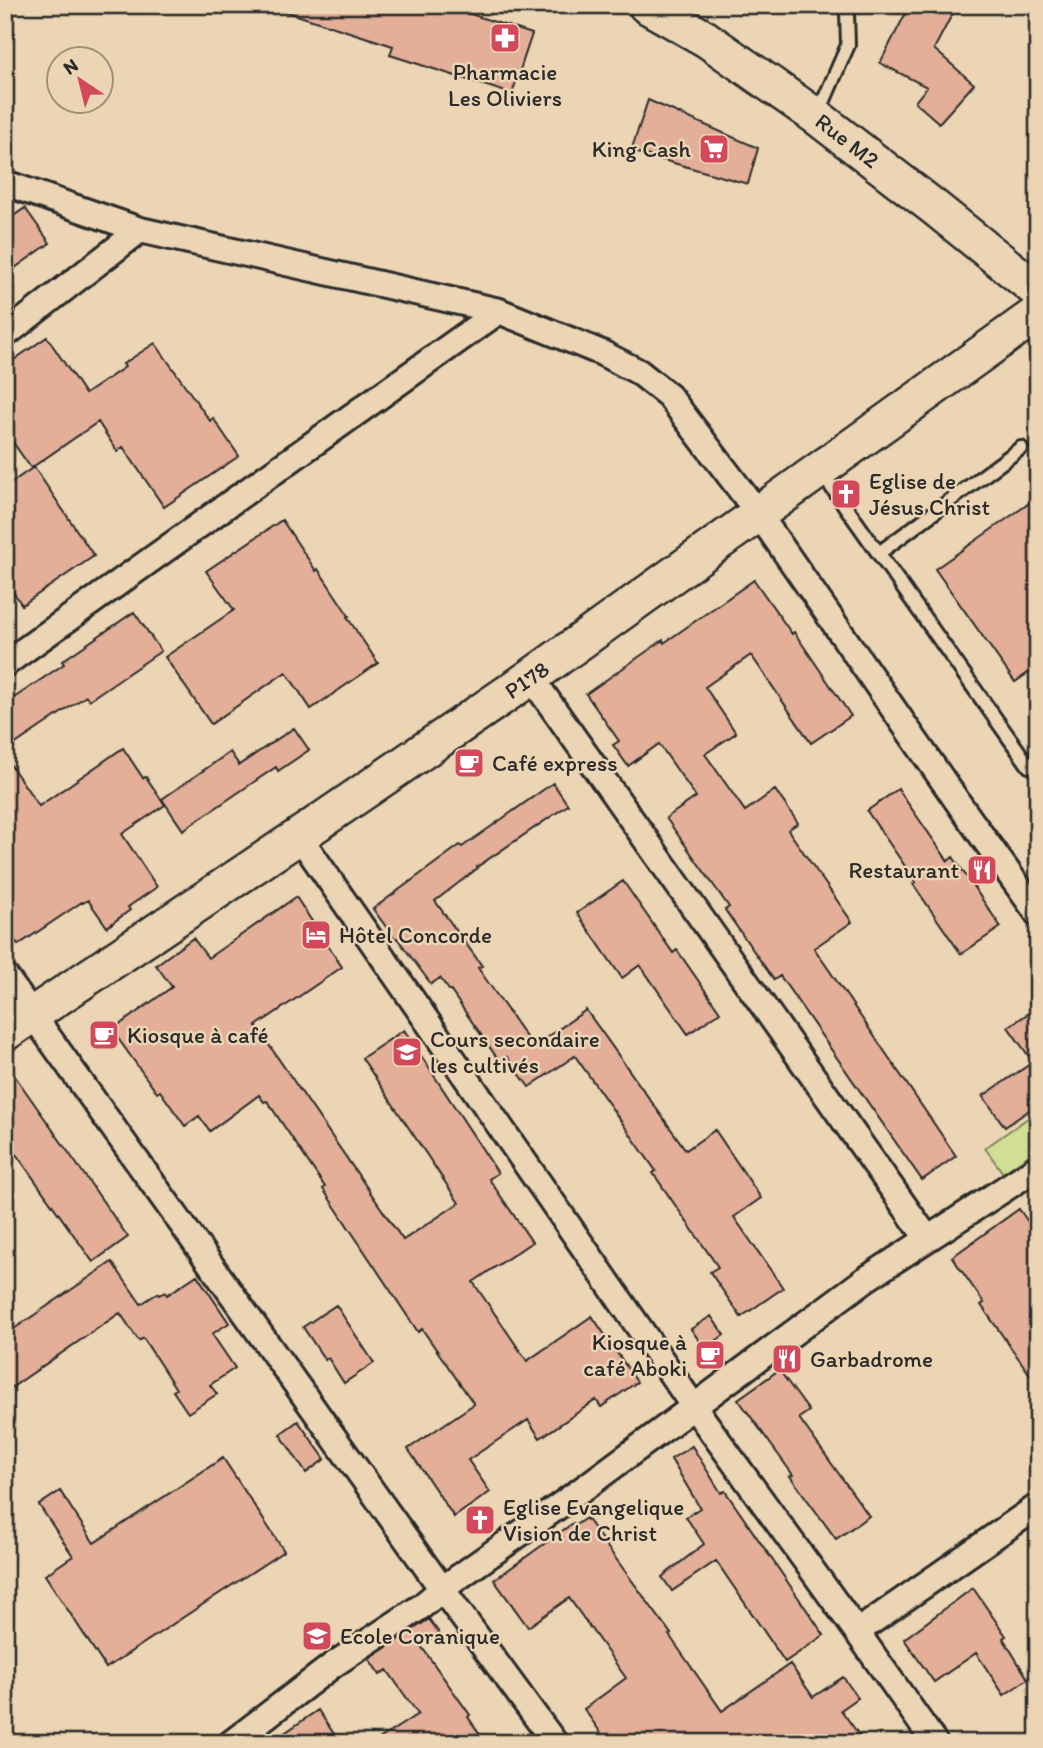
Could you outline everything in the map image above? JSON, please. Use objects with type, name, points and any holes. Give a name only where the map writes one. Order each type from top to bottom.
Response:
[{"type":"street","name":"Rue M2","points":[[646,5],[706,39],[817,117],[1038,291]]},
{"type":"street","points":[[5,183],[140,230],[499,311],[602,353],[639,372],[669,396],[758,513],[1038,914]]},
{"type":"street","points":[[5,335],[140,230]]},
{"type":"street","points":[[5,664],[499,311]]},
{"type":"street","name":"P178","points":[[19,1023],[531,677],[1038,313]]},
{"type":"street","points":[[531,677],[927,1238]]},
{"type":"street","points":[[299,836],[694,1406],[935,1743]]},
{"type":"street","points":[[5,976],[19,1023],[555,1743]]},
{"type":"street","points":[[231,1743],[333,1665],[422,1606],[866,1279],[1038,1167]]},
{"type":"street","points":[[857,1632],[1038,1506]]},
{"type":"lane","points":[[817,117],[848,45],[847,13],[844,5]]},
{"type":"lane","points":[[878,553],[1021,448]]},
{"type":"lane","points":[[819,469],[1029,766]]},
{"type":"green space","points":[[1038,1111],[1038,1149],[1003,1173],[985,1148]]},
{"type":"building","points":[[282,5],[443,5],[532,34],[512,94],[390,55],[393,46],[281,10]]},
{"type":"building","points":[[910,5],[957,5],[934,49],[974,84],[939,123],[915,102],[927,87],[880,63]]},
{"type":"building","points":[[648,100],[758,148],[748,184],[631,151]]},
{"type":"building","points":[[25,208],[50,243],[5,275],[5,222]]},
{"type":"building","points":[[47,337],[85,394],[155,343],[210,421],[213,418],[239,456],[164,507],[123,447],[117,451],[98,422],[31,468],[5,431],[5,366]]},
{"type":"building","points":[[34,467],[94,556],[22,605],[5,580],[5,487]]},
{"type":"building","points":[[1038,497],[1038,666],[1015,682],[935,569]]},
{"type":"building","points":[[282,520],[316,571],[318,569],[378,663],[311,709],[286,672],[211,724],[165,657],[234,610],[206,571]]},
{"type":"building","points":[[754,580],[792,634],[794,632],[851,716],[811,743],[751,655],[705,687],[736,733],[705,754],[745,811],[775,790],[798,823],[788,830],[852,922],[814,948],[956,1156],[922,1180],[780,976],[774,980],[725,910],[729,907],[666,818],[696,797],[659,744],[628,766],[613,745],[619,741],[586,694]]},
{"type":"building","points":[[134,612],[161,651],[89,700],[86,696],[5,751],[5,704]]},
{"type":"building","points":[[294,728],[309,750],[278,771],[276,767],[183,830],[162,799],[230,752],[239,765]]},
{"type":"building","points":[[123,748],[165,805],[122,834],[157,887],[128,907],[130,910],[107,927],[88,900],[18,945],[5,926],[5,757],[39,806]]},
{"type":"building","points":[[553,783],[568,805],[477,867],[435,901],[482,966],[478,968],[533,1047],[586,1010],[686,1150],[715,1130],[761,1198],[734,1217],[783,1288],[741,1317],[710,1272],[718,1267],[653,1173],[656,1171],[575,1056],[529,1087],[507,1057],[500,1062],[440,978],[431,984],[373,909],[460,845],[462,847]]},
{"type":"building","points":[[898,789],[948,861],[953,857],[1001,927],[961,954],[867,811]]},
{"type":"building","points":[[623,881],[673,953],[677,950],[720,1012],[688,1034],[640,965],[622,978],[577,913]]},
{"type":"building","points":[[296,897],[342,967],[256,1026],[403,1240],[459,1203],[362,1058],[404,1030],[498,1173],[489,1179],[532,1242],[473,1282],[527,1361],[592,1316],[637,1382],[601,1407],[596,1400],[540,1438],[528,1420],[468,1460],[490,1492],[454,1517],[408,1449],[474,1404],[422,1329],[418,1332],[267,1101],[264,1102],[259,1095],[210,1131],[199,1116],[185,1126],[160,1091],[157,1093],[112,1030],[172,987],[156,965],[193,938],[208,958]]},
{"type":"building","points":[[1038,1007],[1038,1104],[1005,1127],[983,1096],[1033,1062],[1008,1027]]},
{"type":"building","points":[[5,1062],[128,1237],[93,1262],[16,1154],[5,1162]]},
{"type":"building","points":[[1019,1209],[1038,1236],[1038,1386],[981,1305],[984,1303],[952,1257]]},
{"type":"building","points":[[112,1262],[141,1304],[158,1293],[159,1295],[165,1292],[167,1295],[197,1275],[229,1323],[212,1334],[235,1368],[210,1385],[217,1394],[188,1413],[143,1338],[139,1341],[120,1313],[5,1392],[5,1335]]},
{"type":"building","points":[[336,1305],[374,1363],[344,1383],[303,1327]]},
{"type":"building","points":[[711,1316],[724,1335],[705,1349],[691,1329]]},
{"type":"building","points":[[779,1370],[809,1411],[799,1418],[869,1516],[836,1539],[738,1399]]},
{"type":"building","points":[[298,1421],[325,1459],[306,1473],[280,1434]]},
{"type":"building","points":[[692,1446],[721,1493],[725,1491],[824,1635],[785,1662],[716,1561],[672,1591],[662,1577],[704,1544],[686,1517],[700,1508],[671,1459]]},
{"type":"building","points":[[223,1458],[284,1551],[106,1668],[45,1575],[73,1556],[39,1505],[60,1491],[94,1543]]},
{"type":"building","points":[[586,1518],[671,1634],[669,1635],[722,1711],[790,1664],[813,1697],[843,1677],[858,1698],[841,1710],[865,1743],[608,1743],[584,1709],[626,1678],[569,1598],[528,1627],[494,1580],[573,1523],[574,1526]]},
{"type":"building","points":[[973,1588],[1006,1636],[1003,1638],[1028,1679],[1004,1695],[976,1653],[934,1682],[904,1639]]},
{"type":"building","points":[[429,1619],[439,1633],[421,1646],[470,1715],[468,1717],[486,1743],[373,1743],[418,1714],[387,1670],[380,1675],[369,1659]]},
{"type":"building","points":[[318,1710],[340,1743],[270,1743]]},
{"type":"place","name":"Pharmacie Les Oliviers","points":[[505,38]]},
{"type":"place","name":"King Cash","points":[[714,149]]},
{"type":"place","name":"Eglise de Jésus Christ","points":[[846,494]]},
{"type":"place","name":"Café express","points":[[469,763]]},
{"type":"place","name":"Restaurant","points":[[982,870]]},
{"type":"place","name":"Hôtel Concorde","points":[[316,935]]},
{"type":"place","name":"Kiosque à café","points":[[104,1035]]},
{"type":"place","name":"Cours secondaire les cultivés","points":[[407,1052]]},
{"type":"place","name":"Kiosque à café Aboki","points":[[710,1355]]},
{"type":"place","name":"Garbadrome","points":[[787,1359]]},
{"type":"place","name":"Eglise Evangelique Vision de Christ","points":[[480,1520]]},
{"type":"place","name":"Ecole Coranique","points":[[317,1636]]}]
